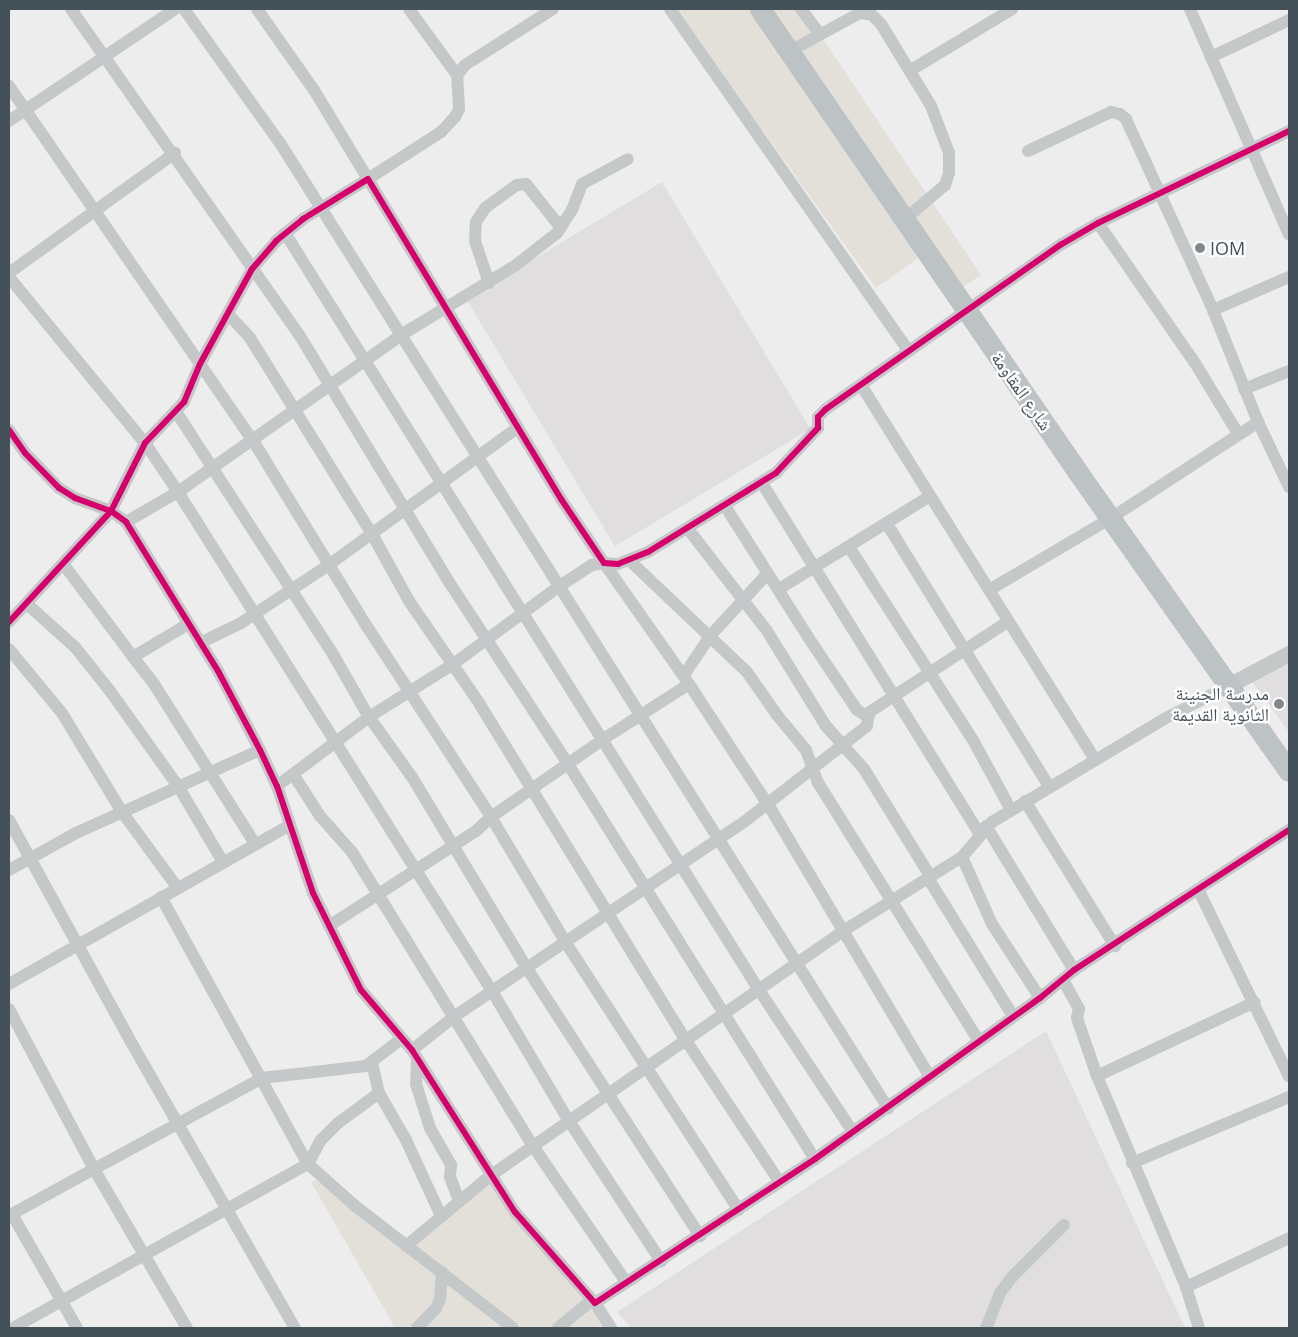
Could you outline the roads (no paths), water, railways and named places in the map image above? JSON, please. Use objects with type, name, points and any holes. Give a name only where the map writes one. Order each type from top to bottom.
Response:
[{"type":"highway","name":"شارع المقاومة","points":[[760,9],[906,219],[967,311],[1289,771]]},
{"type":"street","points":[[71,9],[174,153],[332,385],[407,508],[449,582],[568,764],[815,1158]]},
{"type":"street","points":[[9,121],[105,58],[174,9]]},
{"type":"street","points":[[184,9],[242,86],[481,457],[641,716],[888,1108]]},
{"type":"street","points":[[257,9],[314,90],[516,429],[604,563],[686,680],[766,803],[930,1077]]},
{"type":"street","points":[[12,619],[64,565],[111,511],[145,443],[177,413],[200,364],[252,269],[285,233],[320,206],[441,132],[455,117],[459,109],[457,75],[408,9]]},
{"type":"street","points":[[457,75],[465,65],[552,9]]},
{"type":"street","points":[[670,9],[909,352]]},
{"type":"street","points":[[801,9],[820,34]]},
{"type":"street","points":[[911,70],[1012,9]]},
{"type":"street","points":[[1190,9],[1289,234]]},
{"type":"street","points":[[1211,57],[1289,20],[1284,9]]},
{"type":"street","points":[[790,51],[860,13],[872,15],[911,70],[946,141],[949,173],[945,185],[906,219]]},
{"type":"street","points":[[9,86],[252,439],[368,628],[411,690],[491,817],[566,943],[645,1068],[739,1210]]},
{"type":"street","points":[[1028,151],[1111,112],[1120,114],[1129,126],[1160,193],[1213,310],[1258,422],[1286,473],[1289,487]]},
{"type":"street","points":[[278,786],[369,717],[452,665],[561,585],[592,565],[630,561],[688,529],[762,482],[802,448],[818,428],[818,417],[826,409],[1027,267],[1098,223],[1289,131]]},
{"type":"street","points":[[174,153],[9,275],[145,443],[178,492],[255,612],[334,744],[492,991],[568,1121],[661,1261]]},
{"type":"street","points":[[126,522],[178,492],[212,465],[332,385],[402,335],[444,308],[489,283],[550,240],[561,228],[572,210],[580,187],[628,159]]},
{"type":"street","points":[[489,283],[475,241],[476,222],[484,208],[517,185],[526,184],[561,228]]},
{"type":"street","points":[[1098,223],[1195,363],[1237,432]]},
{"type":"street","points":[[285,233],[367,359],[522,614],[605,738],[759,990],[853,1132]]},
{"type":"street","points":[[1213,310],[1289,277]]},
{"type":"street","points":[[228,314],[250,338],[372,534],[409,601],[531,790],[685,1039],[779,1181]]},
{"type":"street","points":[[1244,389],[1289,371]]},
{"type":"street","points":[[861,385],[1007,622],[1095,759]]},
{"type":"street","points":[[177,413],[290,588],[369,717],[412,778],[528,970],[700,1236]]},
{"type":"street","points":[[989,590],[1111,518],[1237,432],[1258,422]]},
{"type":"street","points":[[200,643],[255,612],[330,564],[481,457],[516,429]]},
{"type":"street","points":[[9,430],[25,453],[59,488],[75,498],[111,511],[126,522],[200,643],[260,750],[278,786],[306,876],[362,990],[414,1055],[490,1176],[532,1233],[594,1301],[611,1328]]},
{"type":"street","points":[[762,482],[895,698],[1074,970]]},
{"type":"street","points":[[779,589],[930,496]]},
{"type":"street","points":[[725,506],[857,710],[869,714]]},
{"type":"street","points":[[887,524],[1049,786]]},
{"type":"street","points":[[688,529],[741,600],[767,631],[841,746],[864,769],[1013,1016]]},
{"type":"street","points":[[849,547],[932,674],[994,776],[1011,810]]},
{"type":"street","points":[[630,561],[712,634],[747,672],[777,715],[806,750],[812,760],[811,770],[979,1042]]},
{"type":"street","points":[[64,565],[133,657],[211,772],[255,844]]},
{"type":"street","points":[[329,926],[452,845],[605,738],[641,716],[686,680],[712,634],[741,600],[768,573]]},
{"type":"street","points":[[9,604],[12,619]]},
{"type":"street","points":[[27,604],[75,647],[178,786],[223,862]]},
{"type":"street","points":[[414,1055],[455,1016],[528,970],[608,913],[719,839],[867,726],[869,714],[932,674],[1007,622]]},
{"type":"street","points":[[133,657],[188,624]]},
{"type":"street","points":[[9,649],[62,713],[122,812],[178,887]]},
{"type":"street","points":[[406,1246],[490,1176],[568,1121],[685,1039],[797,965],[843,931],[962,856],[983,830],[1011,810],[1095,759],[1289,654]]},
{"type":"street","points":[[9,870],[29,857],[122,812],[260,750]]},
{"type":"street","points":[[293,774],[320,816],[352,852],[534,1146],[626,1282]]},
{"type":"street","points":[[1025,801],[1115,946]]},
{"type":"street","points":[[9,820],[77,945],[228,1207],[295,1328]]},
{"type":"street","points":[[9,984],[290,825]]},
{"type":"street","points":[[558,1328],[594,1301],[700,1236],[888,1108],[1040,998],[1074,970],[1115,946],[1289,830]]},
{"type":"street","points":[[962,856],[992,924],[1040,998]]},
{"type":"street","points":[[1198,889],[1255,1002],[1289,1076]]},
{"type":"street","points":[[161,897],[308,1164],[326,1182],[513,1328]]},
{"type":"street","points":[[1063,980],[1079,1009],[1077,1018],[1097,1076],[1132,1163],[1186,1287],[1199,1328]]},
{"type":"street","points":[[1097,1076],[1255,1002]]},
{"type":"street","points":[[9,1009],[94,1169],[187,1328]]},
{"type":"street","points":[[77,1328],[10,1213],[262,1078],[359,1068],[372,1063],[401,1039]]},
{"type":"street","points":[[414,1055],[416,1084],[430,1128],[451,1166],[450,1178],[458,1201]]},
{"type":"street","points":[[372,1063],[380,1093],[406,1140],[441,1216]]},
{"type":"street","points":[[13,1328],[308,1164],[321,1140],[338,1123],[380,1093]]},
{"type":"street","points":[[1132,1163],[1289,1097]]},
{"type":"street","points":[[986,1328],[1000,1293],[1012,1276],[1064,1225]]},
{"type":"street","points":[[1186,1287],[1289,1238]]},
{"type":"street","points":[[417,1328],[436,1308],[440,1299],[442,1272]]},
{"type":"place","name":"IOM","points":[[1200,248]]},
{"type":"place","name":"مدرسة الجنينة الثانوية القديمة","points":[[1279,704]]}]
